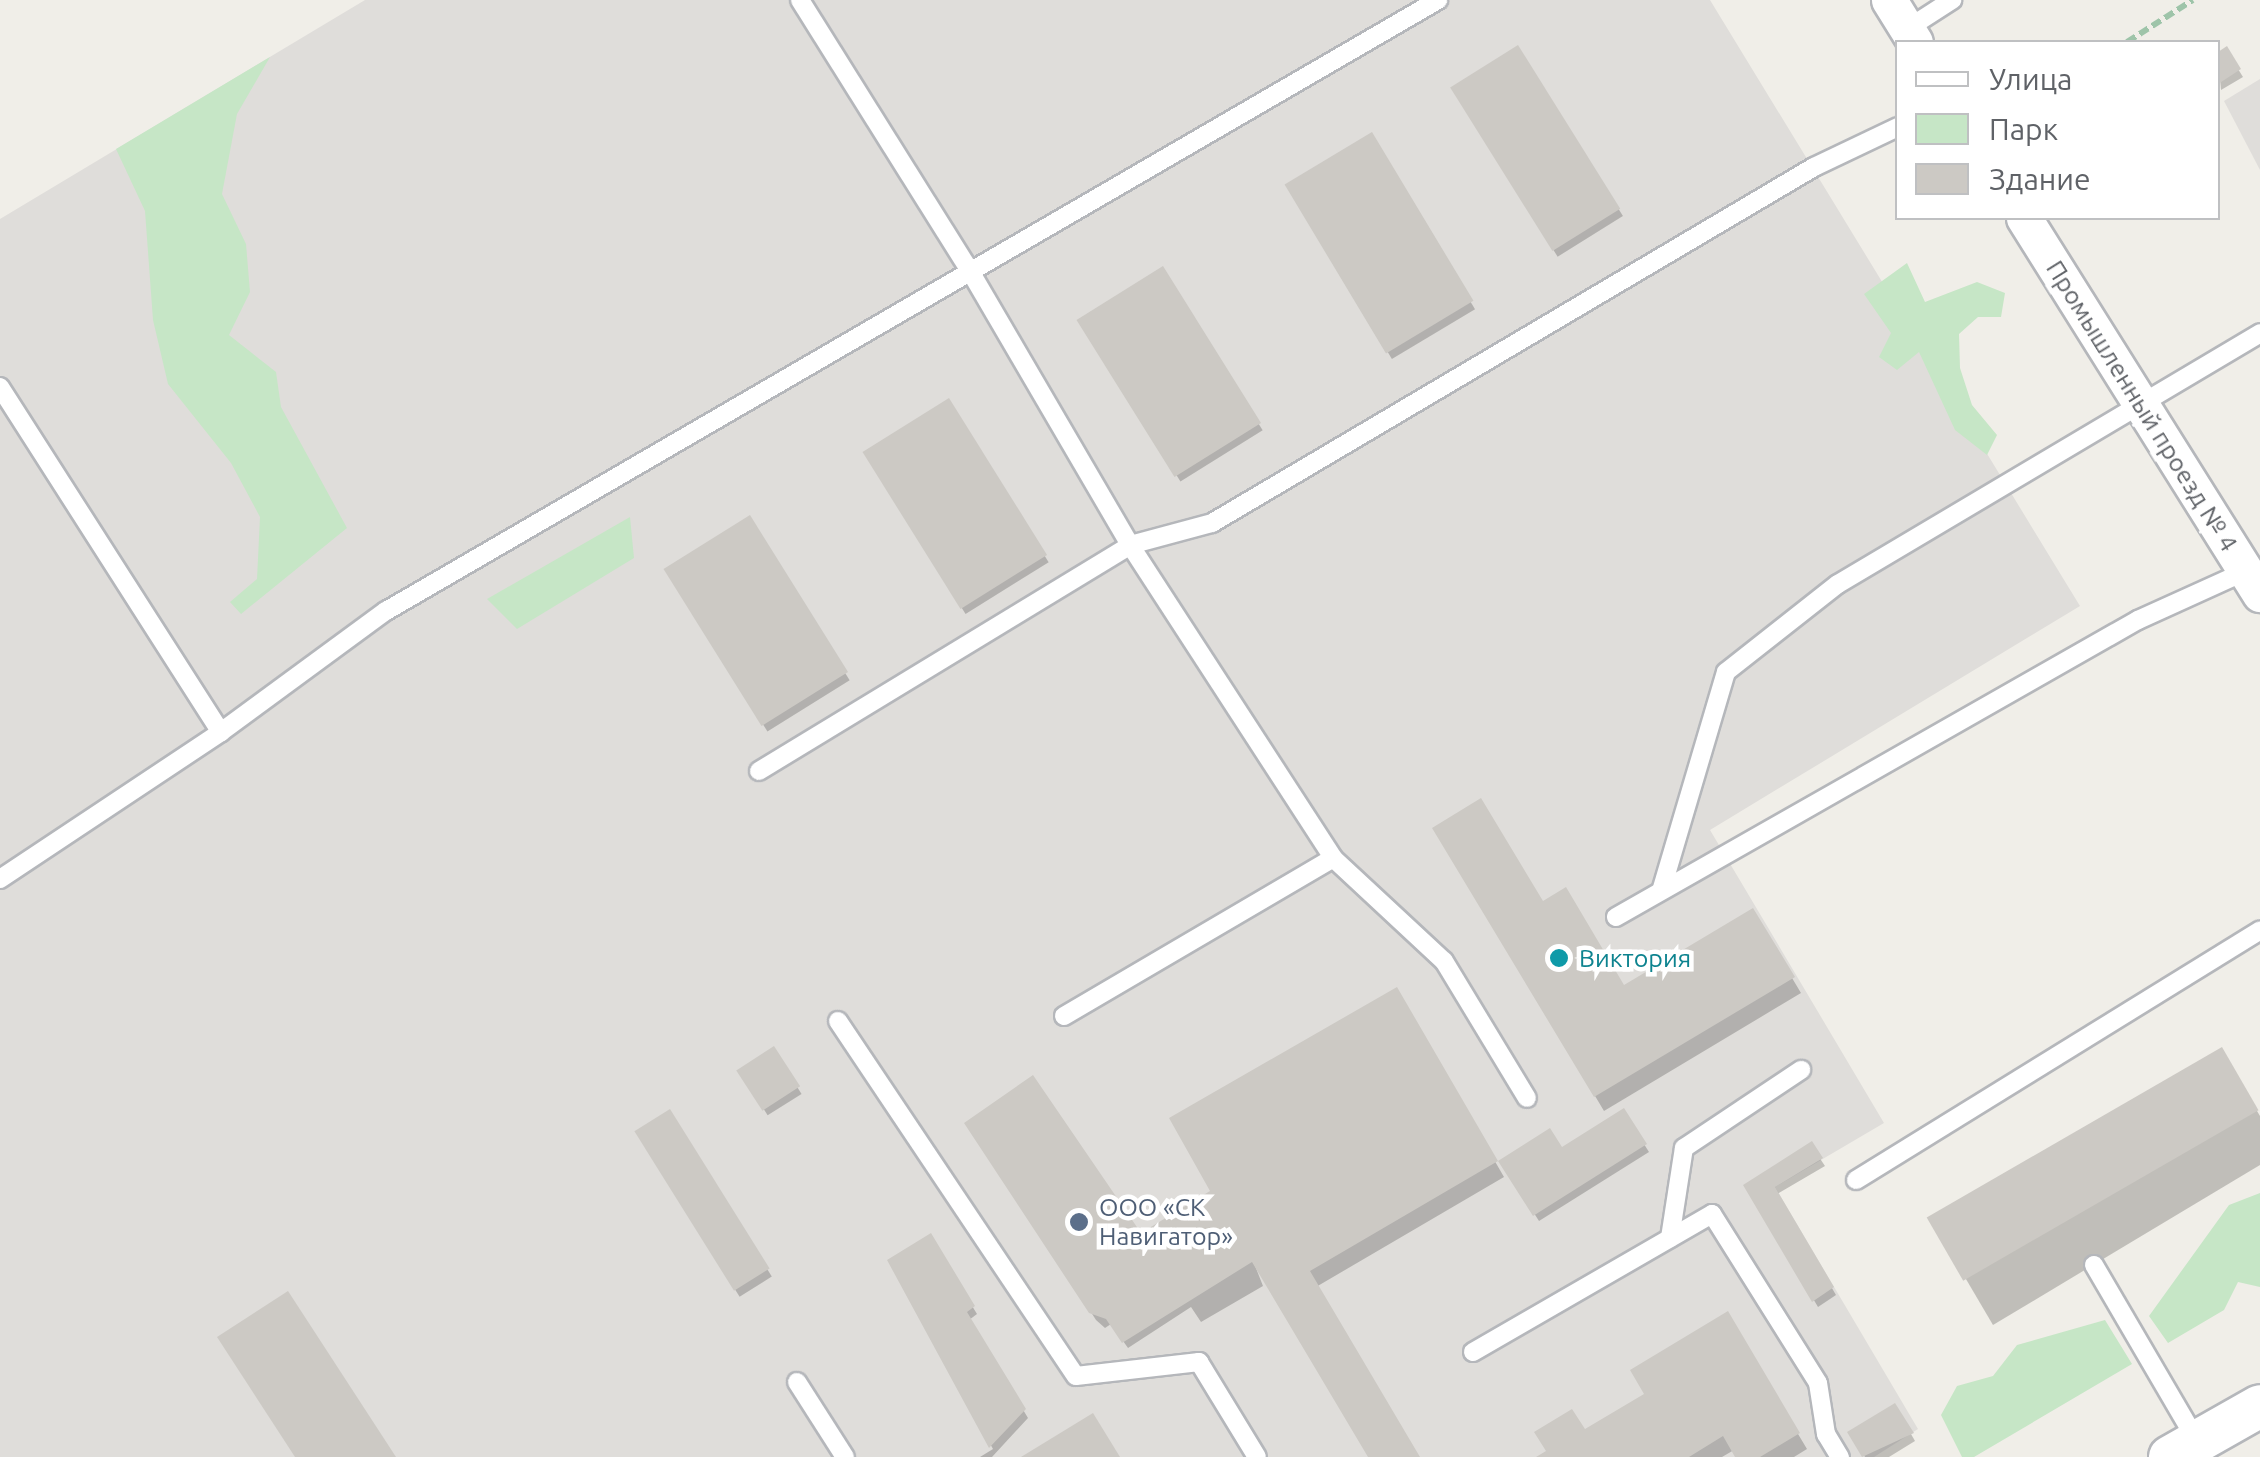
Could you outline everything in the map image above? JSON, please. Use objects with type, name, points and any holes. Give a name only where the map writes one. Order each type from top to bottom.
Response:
[{"type":"street","name":"Промышленный проезд № 4","points":[[2025,220],[2253,582]]},
{"type":"street","points":[[2184,1449],[2260,1406]]},
{"type":"lane","points":[[800,0],[970,271],[1130,545],[1332,858],[1444,961],[1527,1098]]},
{"type":"lane","points":[[0,879],[221,732],[386,611],[1438,0]]},
{"type":"lane","points":[[1904,24],[1952,0]]},
{"type":"lane","points":[[759,770],[1130,545],[1212,524],[1814,167],[1895,128]]},
{"type":"lane","points":[[1662,888],[1726,672],[1838,584],[2260,333]]},
{"type":"lane","points":[[0,387],[221,732]]},
{"type":"lane","points":[[1616,917],[2138,620],[2253,582]]},
{"type":"lane","points":[[1064,1016],[1332,858]]},
{"type":"lane","points":[[1856,1180],[2260,930]]},
{"type":"lane","points":[[838,1021],[1076,1376],[1199,1362],[1258,1457]]},
{"type":"lane","points":[[1670,1238],[1684,1148],[1801,1070]]},
{"type":"lane","points":[[1473,1352],[1712,1214],[1818,1383],[1826,1434],[1840,1457]]},
{"type":"lane","points":[[2094,1264],[2184,1449]]},
{"type":"lane","points":[[798,1382],[845,1457]]},
{"type":"path","points":[[2130,40],[2193,0]]},
{"type":"shaded area","points":[[365,0],[1710,0],[2080,606],[1710,830],[1884,1123],[1775,1187],[1918,1429],[1874,1457],[0,1457],[0,219]]},
{"type":"shaded area","points":[[2260,79],[2260,170],[2224,101]]},
{"type":"green space","points":[[270,57],[237,114],[222,194],[246,244],[250,292],[229,335],[276,372],[281,407],[347,528],[241,614],[230,602],[257,579],[260,517],[231,463],[168,384],[153,320],[145,211],[116,149]]},
{"type":"green space","points":[[1907,263],[1925,302],[1977,282],[2005,293],[2001,317],[1978,317],[1959,334],[1960,368],[1972,405],[1997,435],[1987,455],[1955,430],[1919,352],[1897,370],[1879,357],[1891,333],[1864,294]]},
{"type":"green space","points":[[630,517],[634,558],[517,629],[487,599]]},
{"type":"green space","points":[[2260,1193],[2260,1287],[2238,1282],[2224,1310],[2168,1343],[2149,1316],[2229,1205]]},
{"type":"green space","points":[[2105,1320],[2132,1364],[1974,1457],[1962,1457],[1941,1415],[1957,1386],[1993,1376],[2017,1345]]},
{"type":"building","points":[[1518,45],[1620,209],[1552,251],[1450,87]]},
{"type":"building","points":[[2227,46],[2241,69],[2220,83],[2220,51]]},
{"type":"building","points":[[1372,132],[1473,301],[1386,353],[1285,185]]},
{"type":"building","points":[[1163,266],[1261,423],[1175,477],[1076,320]]},
{"type":"building","points":[[949,398],[1047,555],[961,609],[862,452]]},
{"type":"building","points":[[750,515],[848,672],[762,726],[663,569]]},
{"type":"building","points":[[1481,798],[1543,901],[1566,887],[1624,985],[1753,908],[1795,977],[1594,1097],[1432,828]]},
{"type":"building","points":[[1397,987],[1498,1161],[1310,1271],[1420,1457],[1368,1457],[1252,1262],[1122,1343],[1106,1319],[1089,1313],[964,1123],[1033,1075],[1141,1233],[1210,1191],[1169,1118]]},
{"type":"building","points":[[774,1046],[800,1086],[762,1111],[736,1071]]},
{"type":"building","points":[[2222,1047],[2258,1110],[1963,1281],[1927,1218]]},
{"type":"building","points":[[1624,1108],[1647,1144],[1533,1216],[1498,1161],[1550,1128],[1562,1147]]},
{"type":"building","points":[[670,1109],[770,1268],[734,1291],[634,1131]]},
{"type":"building","points":[[1812,1141],[1823,1158],[1775,1187],[1834,1287],[1812,1302],[1743,1185]]},
{"type":"building","points":[[931,1233],[975,1306],[967,1312],[1026,1409],[989,1448],[887,1260]]},
{"type":"building","points":[[288,1291],[396,1457],[295,1457],[217,1337]]},
{"type":"building","points":[[1728,1311],[1800,1433],[1760,1457],[1735,1457],[1723,1436],[1689,1457],[1536,1457],[1546,1451],[1534,1432],[1572,1409],[1585,1429],[1644,1394],[1630,1370]]},
{"type":"building","points":[[1895,1403],[1914,1433],[1862,1457],[1847,1432]]},
{"type":"building","points":[[1093,1413],[1120,1457],[1021,1457]]},
{"type":"place","name":"Виктория","points":[[1559,958]]},
{"type":"place","name":"ООО «СК Навигатор»","points":[[1079,1222]]}]
